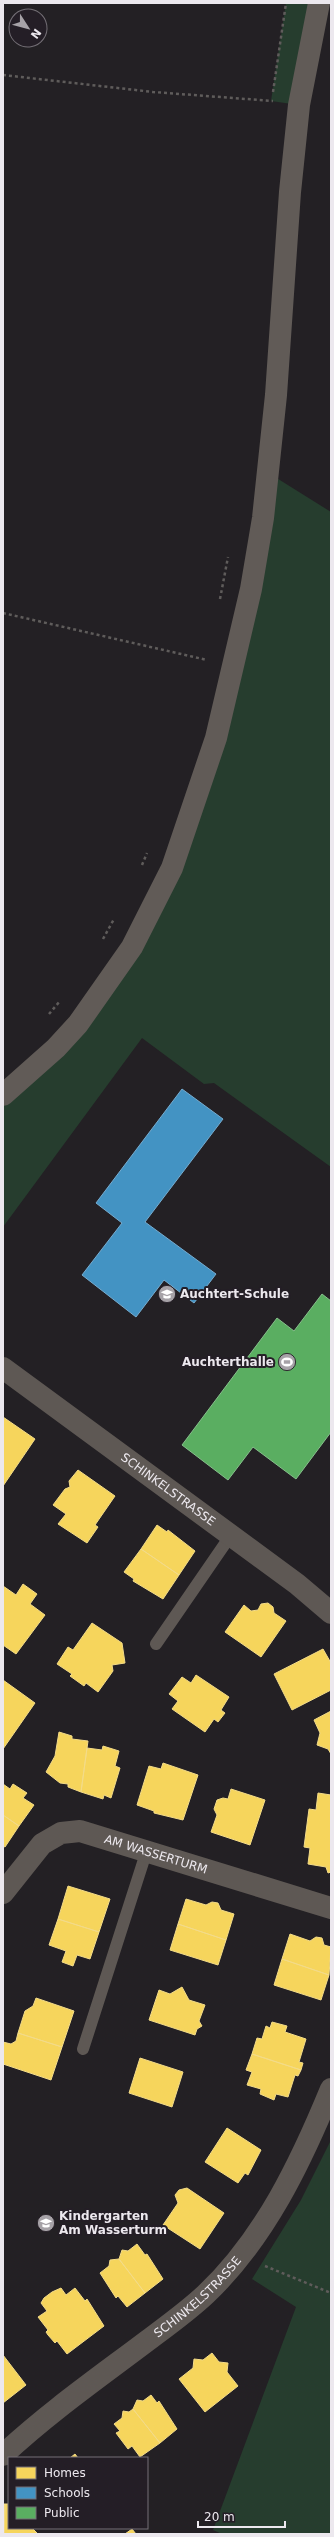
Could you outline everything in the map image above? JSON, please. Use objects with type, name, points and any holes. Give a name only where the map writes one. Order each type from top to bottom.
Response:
[{"type":"street","points":[[3,1095],[56,1048],[78,1024],[112,977],[132,946],[172,868],[193,810],[224,708],[251,589],[263,518],[276,395],[290,192],[299,105],[319,3]]},
{"type":"street","name":"SCHINKELSTRASSE","points":[[3,1368],[231,1535],[331,1612]]},
{"type":"street","name":"AM WASSERTURM","points":[[3,1893],[42,1844],[61,1833],[80,1831],[147,1850],[331,1908]]},
{"type":"street","name":"SCHINKELSTRASSE","points":[[3,2455],[61,2406],[207,2294],[243,2252],[275,2205],[299,2162],[331,2089]]},
{"type":"lane","points":[[156,1644],[231,1535]]},
{"type":"lane","points":[[83,2049],[147,1850]]},
{"type":"path","points":[[271,109],[286,3]]},
{"type":"path","points":[[3,75],[153,92],[271,101],[299,105]]},
{"type":"path","points":[[219,602],[229,551]]},
{"type":"path","points":[[3,613],[206,660]]},
{"type":"path","points":[[205,667],[208,652]]},
{"type":"path","points":[[139,870],[149,849]]},
{"type":"path","points":[[100,945],[118,912]]},
{"type":"path","points":[[45,1018],[65,994]]},
{"type":"path","points":[[243,2252],[270,2270],[331,2293]]},
{"type":"green space","points":[[286,3],[319,3],[299,105],[271,101]]},
{"type":"green space","points":[[267,472],[331,512],[331,1167],[214,1083],[204,1084],[142,1038],[3,1227],[3,1095],[97,998],[193,810]]},
{"type":"green space","points":[[331,2140],[331,2534],[222,2534],[213,2530],[296,2307],[252,2279],[301,2200]]},
{"type":"building: Homes","points":[[3,1417],[35,1439],[3,1486]]},
{"type":"building: Homes","points":[[78,1470],[115,1496],[95,1525],[98,1527],[87,1543],[58,1524],[66,1514],[53,1505],[65,1489],[70,1487],[69,1481]]},
{"type":"building: Homes","points":[[157,1525],[167,1532],[168,1530],[195,1551],[179,1575],[141,1549]]},
{"type":"building: Homes","points":[[141,1549],[179,1575],[163,1599],[133,1581],[134,1579],[124,1572]]},
{"type":"building: Homes","points":[[23,1584],[37,1594],[30,1604],[45,1615],[16,1654],[3,1645],[3,1586],[16,1595]]},
{"type":"building: Homes","points":[[268,1603],[273,1607],[274,1613],[286,1621],[261,1657],[225,1632],[244,1605],[251,1611],[258,1610],[261,1604]]},
{"type":"building: Homes","points":[[92,1623],[122,1643],[125,1663],[112,1665],[113,1671],[98,1692],[86,1683],[84,1686],[70,1676],[72,1674],[57,1664],[68,1647],[73,1650]]},
{"type":"building: Homes","points":[[323,1649],[331,1663],[331,1690],[292,1710],[274,1674]]},
{"type":"building: Homes","points":[[196,1675],[229,1697],[221,1710],[225,1713],[218,1722],[214,1719],[205,1732],[172,1709],[178,1701],[169,1694],[182,1677],[191,1683]]},
{"type":"building: Homes","points":[[3,1680],[35,1703],[3,1749]]},
{"type":"building: Homes","points":[[331,1711],[331,1754],[328,1749],[317,1745],[320,1733],[314,1720]]},
{"type":"building: Homes","points":[[59,1732],[72,1736],[72,1739],[88,1741],[81,1792],[68,1787],[68,1784],[60,1783],[46,1772],[55,1756]]},
{"type":"building: Homes","points":[[103,1746],[119,1751],[115,1766],[120,1768],[111,1798],[104,1795],[103,1799],[81,1792],[87,1748],[102,1750]]},
{"type":"building: Homes","points":[[163,1763],[198,1775],[183,1820],[154,1813],[154,1811],[137,1805],[149,1766],[161,1769]]},
{"type":"building: Homes","points":[[3,1784],[10,1789],[13,1784],[27,1793],[23,1798],[34,1805],[19,1826],[3,1815]]},
{"type":"building: Homes","points":[[231,1789],[265,1800],[250,1845],[211,1832],[217,1815],[214,1809],[217,1800],[223,1798],[228,1799]]},
{"type":"building: Homes","points":[[318,1793],[331,1795],[331,1872],[328,1873],[326,1867],[308,1864],[310,1848],[304,1847],[309,1809],[316,1810]]},
{"type":"building: Homes","points":[[3,1815],[19,1826],[5,1847],[3,1846]]},
{"type":"building: Homes","points":[[68,1886],[110,1899],[99,1932],[58,1919]]},
{"type":"building: Homes","points":[[186,1899],[206,1905],[212,1902],[218,1903],[221,1910],[234,1914],[226,1940],[178,1924]]},
{"type":"building: Homes","points":[[58,1919],[99,1932],[90,1959],[77,1955],[73,1966],[62,1962],[66,1951],[49,1945]]},
{"type":"building: Homes","points":[[178,1924],[226,1940],[218,1965],[170,1950]]},
{"type":"building: Homes","points":[[290,1934],[310,1941],[316,1937],[322,1938],[324,1945],[331,1947],[329,1975],[282,1959]]},
{"type":"building: Homes","points":[[282,1959],[329,1975],[321,2000],[274,1985]]},
{"type":"building: Homes","points":[[182,1987],[189,2000],[205,2005],[199,2021],[202,2026],[197,2029],[195,2035],[149,2020],[159,1990],[170,1994]]},
{"type":"building: Homes","points":[[36,1998],[74,2011],[62,2047],[18,2033],[25,2011],[33,2006]]},
{"type":"building: Homes","points":[[272,2022],[287,2026],[285,2032],[306,2039],[299,2062],[303,2063],[301,2070],[252,2054],[257,2038],[262,2039],[266,2026],[270,2028]]},
{"type":"building: Homes","points":[[18,2033],[62,2047],[51,2080],[3,2064],[3,2042],[11,2044],[16,2041]]},
{"type":"building: Homes","points":[[252,2054],[301,2070],[298,2076],[295,2075],[288,2097],[276,2094],[274,2100],[260,2094],[261,2089],[247,2085],[252,2072],[246,2070]]},
{"type":"building: Homes","points":[[140,2058],[183,2072],[172,2107],[129,2093]]},
{"type":"building: Homes","points":[[227,2128],[261,2150],[248,2175],[245,2173],[238,2183],[205,2162]]},
{"type":"building: Homes","points":[[187,2188],[224,2213],[200,2249],[163,2225],[178,2203],[175,2195],[179,2190]]},
{"type":"building: Homes","points":[[137,2244],[145,2255],[147,2254],[163,2279],[145,2293],[119,2259],[122,2250],[128,2251]]},
{"type":"building: Homes","points":[[119,2259],[145,2293],[127,2307],[118,2296],[116,2298],[100,2273],[109,2266],[110,2260]]},
{"type":"building: Homes","points":[[61,2288],[66,2295],[75,2288],[85,2301],[87,2299],[104,2326],[67,2354],[57,2341],[55,2343],[48,2335],[46,2332],[48,2330],[38,2317],[47,2311],[41,2303],[44,2298]]},
{"type":"building: Homes","points":[[212,2353],[219,2362],[228,2363],[227,2372],[238,2386],[205,2412],[179,2379],[193,2368],[194,2359],[203,2360]]},
{"type":"building: Homes","points":[[3,2355],[26,2385],[3,2403]]},
{"type":"building: Homes","points":[[151,2395],[157,2403],[159,2401],[177,2429],[160,2443],[133,2409],[137,2400],[143,2401]]},
{"type":"building: Homes","points":[[133,2409],[160,2443],[140,2457],[132,2446],[128,2449],[116,2433],[120,2431],[114,2424],[122,2418],[123,2411],[129,2412]]},
{"type":"building: Homes","points":[[3,2504],[5,2504],[4,2534],[3,2534]]},
{"type":"building: Homes","points":[[5,2504],[8,2504],[8,2529],[33,2529],[38,2534],[4,2534]]},
{"type":"building: Homes","points":[[132,2529],[136,2534],[125,2534]]},
{"type":"building: Schools","points":[[182,1089],[223,1119],[145,1222],[216,1274],[194,1303],[164,1280],[136,1317],[82,1275],[122,1223],[96,1203]]},
{"type":"building: Public","name":"Auchterthalle","points":[[322,1294],[331,1301],[331,1432],[296,1479],[253,1447],[228,1480],[182,1445],[277,1318],[294,1331]]},
{"type":"place","name":"Auchtert-Schule","points":[[167,1294]]},
{"type":"place","name":"Auchterthalle","points":[[287,1362]]},
{"type":"place","name":"Kindergarten Am Wasserturm","points":[[46,2223]]}]
